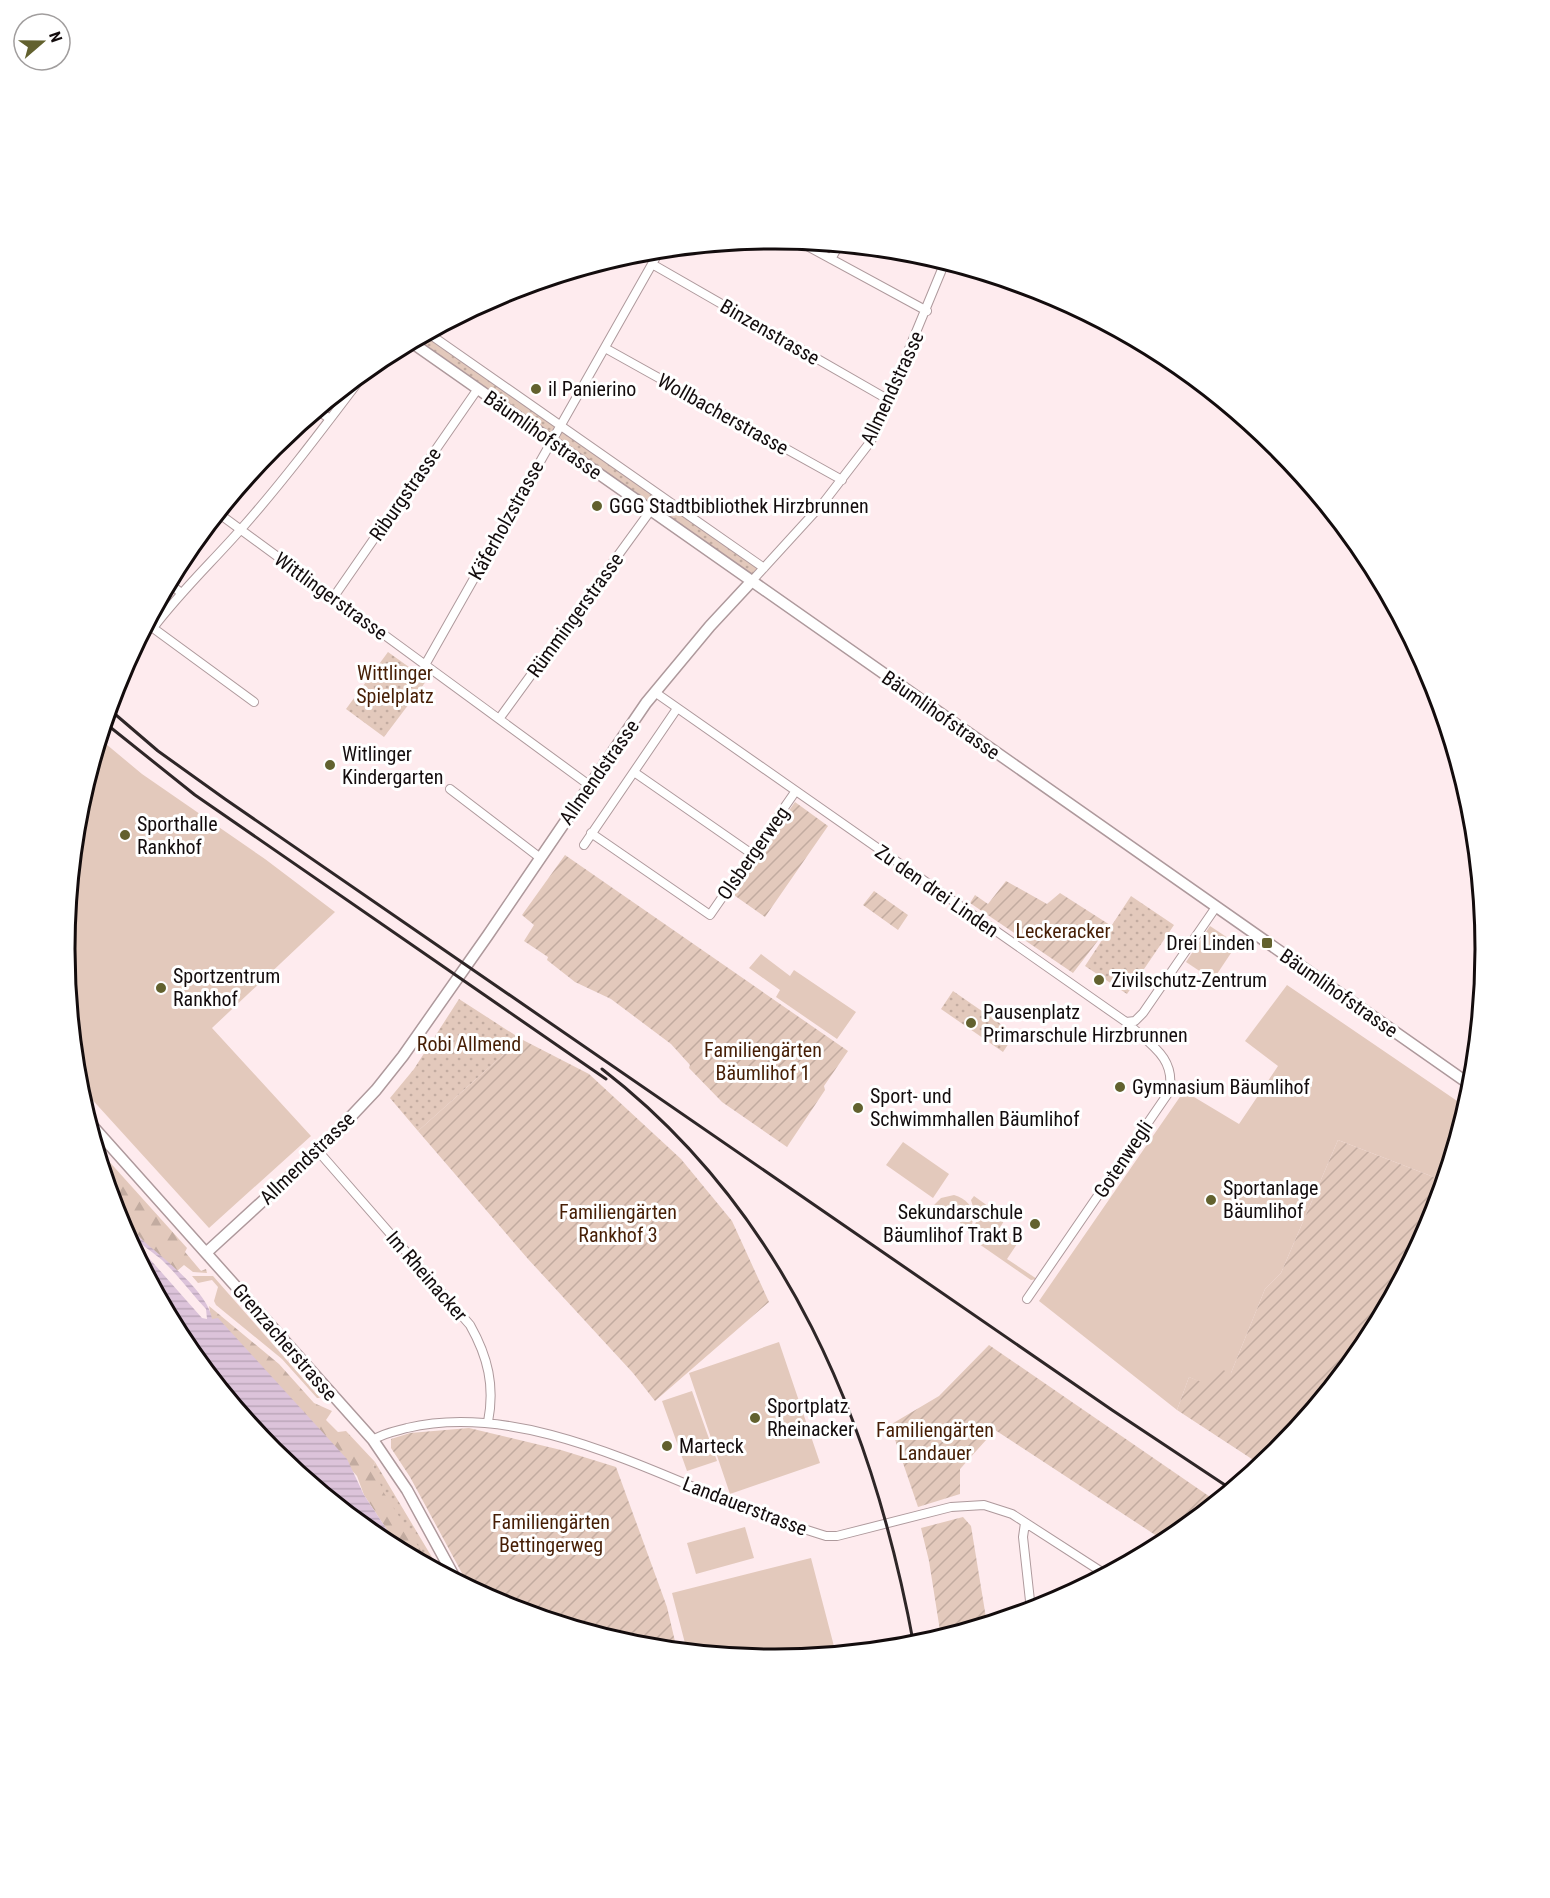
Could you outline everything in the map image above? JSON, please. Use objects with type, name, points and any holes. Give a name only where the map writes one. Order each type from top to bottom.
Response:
[{"type":"main road","name":"Bäumlihofstrasse","points":[[418,347],[1463,1080]]},
{"type":"main road","name":"Allmendstrasse","points":[[207,1252],[352,1116],[403,1056],[589,785],[656,693],[710,626],[750,582]]},
{"type":"main road","name":"Grenzacherstrasse","points":[[101,1136],[373,1440],[407,1490],[450,1569]]},
{"type":"street","points":[[814,250],[927,311]]},
{"type":"street","points":[[831,259],[835,252]]},
{"type":"street","name":"Käferholzstrasse","points":[[425,665],[655,259]]},
{"type":"street","name":"Binzenstrasse","points":[[652,264],[889,400]]},
{"type":"street","name":"Allmendstrasse","points":[[750,582],[842,480],[871,441],[927,311],[942,270]]},
{"type":"street","name":"Bäumlihofstrasse","points":[[435,338],[764,568]]},
{"type":"street","name":"Wollbacherstrasse","points":[[605,348],[842,480]]},
{"type":"street","name":"Riburgstrasse","points":[[333,598],[477,390]]},
{"type":"street","points":[[153,628],[180,592],[240,530],[349,394]]},
{"type":"street","points":[[324,415],[330,419]]},
{"type":"street","name":"Rümmingerstrasse","points":[[499,719],[651,510]]},
{"type":"street","name":"Wittlingerstrasse","points":[[224,518],[589,785]]},
{"type":"street","points":[[176,588],[180,592]]},
{"type":"street","points":[[153,628],[254,702]]},
{"type":"street","name":"Zu den drei Linden","points":[[656,693],[676,710],[1125,1022]]},
{"type":"street","name":"Allmendstrasse","points":[[584,845],[676,710]]},
{"type":"street","points":[[634,772],[752,854]]},
{"type":"street","points":[[450,789],[539,857]]},
{"type":"street","name":"Olsbergerweg","points":[[591,834],[710,915],[795,792]]},
{"type":"street","points":[[1125,1022],[1135,1021],[1143,1013],[1216,906]]},
{"type":"street","name":"Gotenwegli","points":[[1028,1299],[1169,1092],[1169,1069],[1166,1058],[1125,1022]]},
{"type":"street","name":"Im Rheinacker","points":[[318,1150],[470,1325],[484,1351],[490,1373],[492,1404],[489,1422]]},
{"type":"street","name":"Landauerstrasse","points":[[373,1440],[421,1425],[489,1422],[577,1443],[684,1482],[753,1511],[826,1536],[837,1536],[970,1504],[998,1508],[1099,1569]]},
{"type":"street","points":[[1025,1523],[1023,1537],[1030,1601]]},
{"type":"green space","points":[[435,338],[764,568],[750,583],[418,347]]},
{"type":"green space","name":"Wittlinger Spielplatz","points":[[388,652],[427,680],[384,737],[346,709]]},
{"type":"green space","name":"Sportzentrum Rankhof","points":[[106,744],[142,774],[265,859],[335,912],[212,1028],[311,1136],[209,1228],[91,1098],[88,1086],[76,995],[76,903],[88,812]]},
{"type":"green space","points":[[795,802],[828,826],[765,917],[731,893]]},
{"type":"green space","name":"Familiengärten Bäumlihof 1","points":[[565,855],[848,1051],[787,1147],[722,1102],[689,1068],[690,1065],[671,1044],[611,999],[575,982],[547,960],[548,957],[524,941],[534,925],[522,915]]},
{"type":"green space","name":"Leckeracker","points":[[1006,881],[1047,904],[1060,893],[1110,925],[1073,973],[970,903],[975,895],[988,904]]},
{"type":"green space","points":[[874,891],[908,915],[898,930],[863,905]]},
{"type":"green space","points":[[1131,896],[1174,925],[1127,994],[1085,966]]},
{"type":"green space","points":[[1210,926],[1237,944],[1213,980],[1186,962]]},
{"type":"green space","points":[[761,954],[790,976],[794,970],[856,1012],[837,1039],[776,997],[780,990],[749,968]]},
{"type":"green space","name":"Sportanlage Bäumlihof","points":[[1287,985],[1458,1102],[1436,1178],[1338,1140],[1281,1273],[1265,1289],[1231,1373],[1207,1385],[1189,1377],[1177,1410],[1039,1301],[1184,1091],[1239,1124],[1278,1066],[1245,1041]]},
{"type":"green space","points":[[953,991],[1015,1034],[1003,1052],[941,1009]]},
{"type":"green space","name":"Robi Allmend","points":[[459,999],[521,1039],[418,1131],[390,1098],[414,1069]]},
{"type":"green space","name":"Familiengärten Rankhof 3","points":[[521,1039],[589,1074],[681,1159],[732,1221],[769,1302],[655,1401],[633,1373],[528,1259],[418,1131]]},
{"type":"green space","points":[[1338,1140],[1436,1178],[1403,1259],[1357,1338],[1301,1411],[1253,1460],[1177,1410],[1189,1377],[1207,1384],[1215,1367],[1231,1373],[1265,1289],[1281,1273]]},
{"type":"green space","points":[[903,1142],[949,1174],[933,1198],[886,1165]]},
{"type":"green space","points":[[108,1160],[187,1248],[185,1252],[201,1271],[206,1269],[207,1273],[193,1272],[184,1265],[177,1271],[135,1231]]},
{"type":"green space","points":[[954,1195],[960,1197],[972,1209],[973,1220],[968,1232],[962,1227],[957,1215],[952,1213],[944,1215],[932,1207],[941,1198]]},
{"type":"green space","points":[[974,1196],[999,1214],[1009,1213],[999,1229],[1017,1244],[1007,1259],[1037,1279],[1031,1280],[969,1237],[977,1220],[971,1200]]},
{"type":"green space","points":[[192,1276],[213,1276],[320,1398],[317,1398],[282,1359],[216,1305],[214,1301],[218,1287],[212,1280],[198,1283]]},
{"type":"green space","points":[[209,1306],[279,1364],[314,1403],[332,1411],[326,1420],[338,1432],[346,1431],[375,1462],[373,1467],[424,1554],[389,1533],[364,1495],[357,1476],[211,1319]]},
{"type":"green space","name":"Sportplatz Rheinacker","points":[[779,1342],[820,1463],[730,1494],[689,1373]]},
{"type":"green space","name":"Familiengärten Landauer","points":[[989,1345],[1210,1497],[1156,1536],[995,1430],[960,1469],[960,1494],[918,1507],[890,1425],[939,1396]]},
{"type":"green space","points":[[692,1391],[717,1461],[687,1471],[662,1401]]},
{"type":"green space","name":"Familiengärten Bettingerweg","points":[[469,1428],[561,1450],[616,1467],[667,1607],[675,1642],[638,1636],[550,1612],[464,1576],[410,1477],[391,1448],[391,1439],[410,1433]]},
{"type":"green space","points":[[375,1462],[433,1560],[423,1554],[384,1493],[373,1467]]},
{"type":"green space","points":[[963,1517],[971,1526],[986,1616],[940,1629],[929,1561],[921,1528]]},
{"type":"green space","points":[[745,1527],[754,1558],[696,1574],[687,1543]]},
{"type":"green space","points":[[811,1558],[834,1647],[729,1648],[685,1643],[672,1593]]},
{"type":"shaded area","points":[[134,1230],[186,1278],[203,1299],[212,1319],[218,1318],[347,1459],[364,1495],[389,1533],[313,1475],[249,1411],[193,1338],[144,1253],[202,1318],[207,1319],[206,1309],[168,1266],[142,1244]]},
{"type":"railway","points":[[116,715],[158,751],[225,799],[1112,1410],[1225,1485]]},
{"type":"railway","points":[[111,728],[195,795],[606,1079]]},
{"type":"railway","points":[[602,1069],[667,1125],[723,1188],[771,1255],[812,1327],[846,1403],[874,1482],[896,1563],[912,1636]]},
{"type":"place","name":"il Panierino","points":[[536,389]]},
{"type":"place","name":"GGG Stadtbibliothek Hirzbrunnen","points":[[597,506]]},
{"type":"place","name":"Witlinger Kindergarten","points":[[330,765]]},
{"type":"place","name":"Sporthalle Rankhof","points":[[125,835]]},
{"type":"place","name":"Drei Linden","points":[[1267,943]]},
{"type":"place","name":"Zivilschutz-Zentrum","points":[[1099,980]]},
{"type":"place","name":"Sportzentrum Rankhof","points":[[161,988]]},
{"type":"place","name":"Pausenplatz Primarschule Hirzbrunnen","points":[[971,1023]]},
{"type":"place","name":"Gymnasium Bäumlihof","points":[[1120,1087]]},
{"type":"place","name":"Sport- und Schwimmhallen Bäumlihof","points":[[858,1108]]},
{"type":"place","name":"Sportanlage Bäumlihof","points":[[1211,1200]]},
{"type":"place","name":"Sekundarschule Bäumlihof Trakt B","points":[[1035,1224]]},
{"type":"place","name":"Sportplatz Rheinacker","points":[[755,1418]]},
{"type":"place","name":"Marteck","points":[[667,1446]]}]
